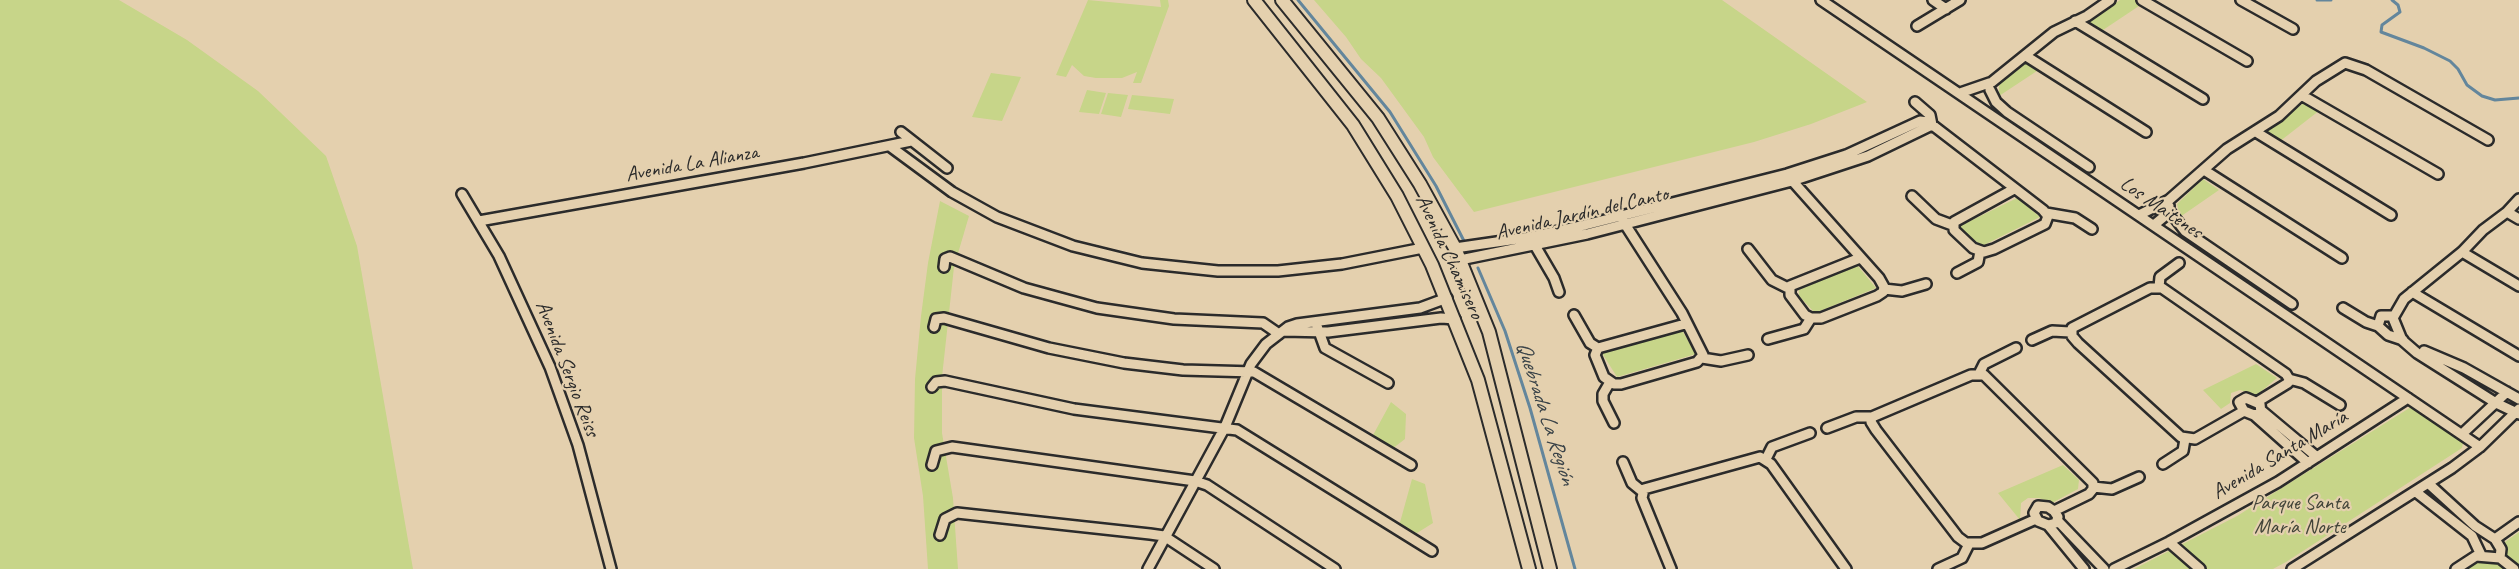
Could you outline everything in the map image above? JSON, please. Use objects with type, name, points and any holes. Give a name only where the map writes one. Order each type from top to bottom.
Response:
[{"type":"street","name":"Avenida Chamisero","points":[[1254,0],[1322,83],[1353,126],[1392,188],[1423,248],[1447,298],[1471,360],[1493,431],[1529,569]]},
{"type":"street","name":"Avenida Chamisero","points":[[1282,0],[1378,118],[1420,184],[1458,254],[1484,315],[1550,569]]},
{"type":"street","name":"Los Maitenes","points":[[1821,0],[2480,447]]},
{"type":"street","points":[[1933,0],[1946,9]]},
{"type":"street","points":[[1917,26],[1959,0]]},
{"type":"street","points":[[1975,104],[1991,86],[2047,37],[2110,0]]},
{"type":"street","points":[[2142,0],[2247,61]]},
{"type":"street","points":[[2241,0],[2294,29]]},
{"type":"street","points":[[2075,21],[2203,99]]},
{"type":"street","points":[[2026,56],[2146,132]]},
{"type":"street","points":[[2154,225],[2166,215],[2169,205],[2227,149],[2256,132],[2328,72],[2342,64],[2351,64],[2488,140]]},
{"type":"street","points":[[1960,93],[1991,86]]},
{"type":"street","points":[[1991,86],[1996,102],[2007,112],[2089,167]]},
{"type":"street","points":[[2302,96],[2438,174]]},
{"type":"street","points":[[1915,102],[1930,115],[1932,125],[2046,213],[2075,218],[2092,229]]},
{"type":"street","name":"Avenida Jardín del Canto","points":[[1458,254],[1533,241],[1789,178],[1932,125]]},
{"type":"street","points":[[901,132],[947,168]]},
{"type":"street","points":[[2256,132],[2391,215]]},
{"type":"street","name":"Avenida La Alianza","points":[[479,221],[891,147],[911,141]]},
{"type":"street","points":[[891,147],[952,192],[997,217],[1073,246],[1142,263],[1218,271],[1278,271],[1342,264],[1423,248]]},
{"type":"street","points":[[2204,170],[2342,258]]},
{"type":"street","points":[[1789,178],[1881,281],[1884,289]]},
{"type":"street","points":[[1952,225],[1955,220],[2014,189]]},
{"type":"street","name":"Avenida Sergio Reiss","points":[[462,194],[520,298],[550,367],[581,456],[611,569]]},
{"type":"street","points":[[1912,196],[1936,219],[1952,225],[1956,232],[1980,251],[1994,249],[2045,224],[2048,219],[2046,213]]},
{"type":"street","points":[[2292,569],[2429,484],[2480,447],[2518,412],[2496,403],[2446,369],[2417,353],[2402,340],[2395,327],[2394,316],[2401,303],[2412,292],[2462,252],[2483,230],[2507,212],[2519,199]]},
{"type":"street","points":[[2139,215],[2157,204],[2169,205]]},
{"type":"street","points":[[2169,205],[2185,231],[2292,304]]},
{"type":"street","points":[[2507,212],[2519,219]]},
{"type":"street","points":[[1623,220],[1682,313],[1685,324],[1702,350],[1702,358]]},
{"type":"street","points":[[1533,241],[1554,278],[1558,292]]},
{"type":"street","points":[[1748,249],[1772,280],[1788,288],[1790,295],[1803,312],[1811,318],[1821,318],[1868,300],[1881,294],[1884,289]]},
{"type":"street","points":[[1957,273],[1978,262],[1980,251]]},
{"type":"street","points":[[2462,252],[2519,286]]},
{"type":"street","points":[[944,267],[945,259],[950,257],[1017,285],[1097,308],[1174,319],[1263,323],[1281,333],[1346,330],[1444,318],[1455,319]]},
{"type":"street","points":[[1788,288],[1795,282],[1860,258]]},
{"type":"street","points":[[2158,287],[2160,277],[2179,263]]},
{"type":"street","points":[[1884,289],[1902,291],[1926,284]]},
{"type":"street","points":[[2070,332],[2076,325],[2127,302],[2150,288],[2158,287],[2170,292],[2284,372],[2289,379],[2304,382],[2340,405]]},
{"type":"street","points":[[2412,292],[2519,356]]},
{"type":"street","points":[[1148,569],[1225,427],[1248,371],[1262,348],[1297,324],[1420,308],[1447,298]]},
{"type":"street","points":[[2343,308],[2366,322],[2378,326],[2388,335],[2464,368],[2490,385],[2519,399]]},
{"type":"street","points":[[1574,315],[1590,343],[1598,348],[1685,324]]},
{"type":"street","points":[[2378,326],[2379,317],[2394,316]]},
{"type":"street","points":[[934,327],[936,319],[944,318],[1049,348],[1124,363],[1201,372],[1248,371],[1262,376],[1412,465]]},
{"type":"street","points":[[1768,339],[1804,328],[1809,324],[1811,318]]},
{"type":"street","points":[[1316,320],[1325,348],[1378,379],[1388,382]]},
{"type":"street","points":[[2032,340],[2052,331],[2070,332]]},
{"type":"street","points":[[2070,332],[2078,343],[2177,435],[2185,439],[2194,439],[2244,411],[2258,410],[2286,385],[2289,379]]},
{"type":"street","points":[[1598,348],[1595,355],[1602,374],[1610,382],[1621,384],[1697,362],[1702,358],[1721,361],[1748,355]]},
{"type":"street","points":[[1827,428],[1856,417],[1872,417],[1979,374],[1984,364],[2016,348]]},
{"type":"street","points":[[1471,360],[1485,365],[1496,360]]},
{"type":"street","points":[[1872,417],[1873,425],[1882,439],[1958,537],[1969,544],[1982,543],[2036,519],[2053,519],[2089,494],[2093,487],[2091,481],[1987,377],[1979,374]]},
{"type":"street","points":[[932,387],[936,382],[945,381],[1074,409],[1238,430],[1432,552]]},
{"type":"street","points":[[1610,382],[1603,394],[1603,401],[1614,423]]},
{"type":"street","points":[[2462,434],[2507,392]]},
{"type":"street","points":[[2244,411],[2239,404],[2241,399],[2249,398],[2258,410],[2313,460]]},
{"type":"street","name":"Avenida Santa María","points":[[2115,569],[2169,542],[2313,460],[2408,398]]},
{"type":"street","points":[[1766,459],[1772,447],[1810,433]]},
{"type":"street","points":[[2163,464],[2183,451],[2185,439]]},
{"type":"street","points":[[932,465],[936,451],[952,447],[1194,481],[1207,485],[1335,569]]},
{"type":"street","points":[[1671,569],[1642,498],[1643,492],[1650,486],[1756,457],[1766,459],[1846,569]]},
{"type":"street","points":[[1623,462],[1632,483],[1643,492]]},
{"type":"street","points":[[2093,487],[2112,489],[2139,477]]},
{"type":"street","points":[[2429,484],[2475,526],[2495,539],[2502,553],[2500,558]]},
{"type":"street","points":[[2416,492],[2472,536],[2477,542],[2481,555]]},
{"type":"street","points":[[2036,519],[2034,510],[2038,506],[2048,507],[2084,569]]},
{"type":"street","points":[[940,535],[945,519],[957,513],[1164,536],[1214,569]]},
{"type":"street","points":[[2053,519],[2104,569]]},
{"type":"street","points":[[2495,539],[2519,522]]},
{"type":"street","points":[[2169,542],[2200,569]]},
{"type":"street","points":[[1938,569],[1962,558],[1969,544]]},
{"type":"street","points":[[2456,569],[2474,556],[2481,555],[2494,559],[2500,558],[2514,569]]},
{"type":"green space","points":[[0,0],[119,0],[187,40],[258,91],[326,156],[357,246],[413,569],[0,569]]},
{"type":"green space","points":[[1088,0],[1161,7],[1160,0],[1168,0],[1169,6],[1141,83],[1133,83],[1137,72],[1122,78],[1096,78],[1084,76],[1072,65],[1066,77],[1056,75]]},
{"type":"green space","points":[[1314,0],[1722,0],[1867,102],[1811,124],[1754,142],[1474,212],[1433,157],[1424,137],[1381,78],[1361,59],[1346,37]]},
{"type":"green space","points":[[2120,0],[2136,0],[2142,4],[2100,32],[2087,24]]},
{"type":"green space","points":[[2028,62],[2040,69],[1999,96],[1999,85],[2002,81]]},
{"type":"green space","points":[[991,73],[1021,77],[1002,121],[972,117]]},
{"type":"green space","points":[[1087,90],[1106,93],[1099,114],[1079,112]]},
{"type":"green space","points":[[1108,93],[1128,95],[1121,117],[1101,114]]},
{"type":"green space","points":[[1132,95],[1174,99],[1170,114],[1128,109]]},
{"type":"green space","points":[[2305,102],[2320,110],[2279,142],[2266,134],[2266,132]]},
{"type":"green space","points":[[2203,179],[2219,190],[2180,217],[2177,204]]},
{"type":"green space","points":[[2017,198],[2040,217],[1982,246],[1958,227]]},
{"type":"green space","points":[[940,201],[969,216],[954,267],[942,377],[942,433],[953,498],[958,569],[928,569],[923,496],[914,438],[915,379],[921,316]]},
{"type":"green space","points":[[1857,265],[1876,288],[1815,313],[1799,296],[1799,290]]},
{"type":"green space","points":[[1681,329],[1696,354],[1617,377],[1602,353]]},
{"type":"green space","points":[[2256,364],[2277,378],[2257,395],[2240,390],[2231,393],[2230,403],[2221,409],[2203,390]]},
{"type":"green space","points":[[1391,402],[1406,414],[1405,439],[1392,449],[1372,437]]},
{"type":"green space","name":"Parque Santa María Norte","points":[[2411,407],[2460,439],[2463,443],[2462,448],[2286,562],[2273,569],[2134,569],[2237,516]]},
{"type":"green space","points":[[2063,465],[2079,480],[2078,489],[2052,503],[2039,498],[2028,498],[2021,503],[2020,520],[1998,493]]},
{"type":"green space","points":[[1412,479],[1425,484],[1433,523],[1417,533],[1399,526]]},
{"type":"green space","points":[[2519,532],[2519,569],[2467,569]]},
{"type":"waterway","name":"Quebrada La Región","points":[[1298,0],[1390,112],[1436,186],[1464,241]]},
{"type":"waterway","points":[[2317,0],[2331,0]]},
{"type":"waterway","points":[[2392,0],[2398,5],[2400,12],[2382,25],[2381,32],[2424,48],[2450,61],[2458,69],[2467,85],[2482,96],[2495,100],[2519,98]]},
{"type":"waterway","name":"Quebrada La Región","points":[[1478,268],[1505,331],[1530,408],[1575,569]]}]
